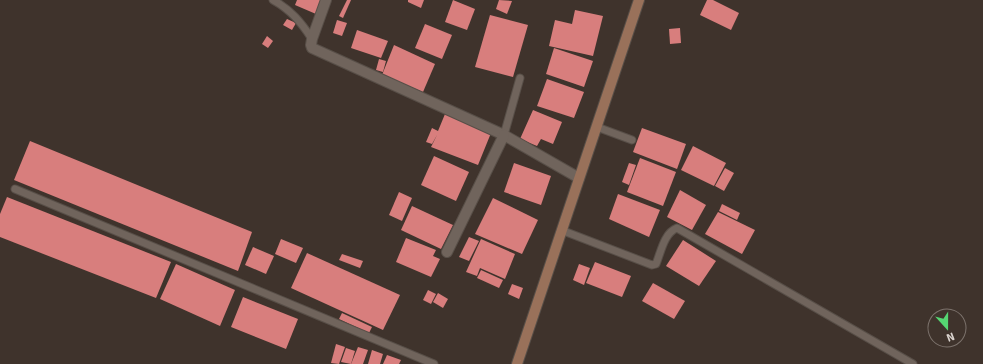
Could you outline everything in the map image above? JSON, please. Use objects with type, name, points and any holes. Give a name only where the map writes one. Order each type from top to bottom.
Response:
[{"type":"street","points":[[326,0],[312,39],[312,48],[504,135],[579,178]]},
{"type":"street","points":[[517,364],[639,0]]},
{"type":"street","points":[[447,252],[504,135]]},
{"type":"lane","points":[[273,0],[286,7],[300,20],[312,39]]},
{"type":"lane","points":[[504,135],[520,78]]},
{"type":"lane","points":[[596,127],[632,140]]},
{"type":"lane","points":[[15,189],[434,364]]},
{"type":"lane","points":[[561,230],[652,266],[656,264],[668,235],[671,231],[677,228],[913,364]]},
{"type":"building","points":[[297,0],[322,0],[316,14],[295,5]]},
{"type":"building","points":[[347,0],[351,0],[343,18],[339,16]]},
{"type":"building","points":[[408,0],[424,0],[421,8],[408,2]]},
{"type":"building","points":[[453,0],[475,9],[467,30],[445,22]]},
{"type":"building","points":[[499,0],[512,1],[507,14],[496,9]]},
{"type":"building","points":[[707,0],[713,0],[739,13],[731,30],[700,15]]},
{"type":"building","points":[[575,10],[603,16],[593,56],[549,46],[555,20],[572,24]]},
{"type":"building","points":[[490,15],[528,25],[513,77],[475,67]]},
{"type":"building","points":[[287,19],[296,23],[292,30],[283,25]]},
{"type":"building","points":[[337,20],[347,23],[342,36],[333,33]]},
{"type":"building","points":[[425,24],[452,35],[442,59],[415,48]]},
{"type":"building","points":[[680,28],[681,43],[670,44],[669,29]]},
{"type":"building","points":[[357,30],[388,41],[381,58],[351,48]]},
{"type":"building","points":[[267,36],[273,41],[268,48],[262,44]]},
{"type":"building","points":[[394,45],[435,64],[423,92],[382,75]]},
{"type":"building","points":[[554,48],[593,61],[584,87],[546,74]]},
{"type":"building","points":[[379,59],[386,61],[383,72],[376,70]]},
{"type":"building","points":[[547,79],[584,92],[574,118],[537,106]]},
{"type":"building","points":[[533,110],[562,122],[553,144],[541,139],[537,146],[520,139]]},
{"type":"building","points":[[445,114],[491,133],[478,165],[431,147],[437,135],[432,144],[426,142],[432,128],[438,131]]},
{"type":"building","points":[[642,128],[686,144],[677,169],[633,152]]},
{"type":"building","points":[[30,141],[252,232],[238,271],[14,180]]},
{"type":"building","points":[[693,146],[726,163],[714,186],[681,170]]},
{"type":"building","points":[[434,156],[469,172],[456,201],[421,185]]},
{"type":"building","points":[[640,158],[676,172],[663,206],[627,192]]},
{"type":"building","points":[[514,163],[551,176],[541,205],[504,192]]},
{"type":"building","points":[[629,163],[636,165],[629,185],[622,182]]},
{"type":"building","points":[[725,168],[734,173],[724,191],[715,186]]},
{"type":"building","points":[[680,190],[706,205],[692,230],[667,217]]},
{"type":"building","points":[[399,192],[412,198],[402,221],[389,215]]},
{"type":"building","points":[[618,194],[660,210],[649,237],[609,219]]},
{"type":"building","points":[[7,197],[171,262],[156,298],[0,237],[0,214]]},
{"type":"building","points":[[493,198],[538,220],[522,254],[475,234]]},
{"type":"building","points":[[722,204],[740,213],[737,220],[719,211]]},
{"type":"building","points":[[412,206],[453,225],[441,249],[401,230]]},
{"type":"building","points":[[718,212],[755,230],[742,254],[705,234]]},
{"type":"building","points":[[469,237],[479,241],[469,261],[459,257]]},
{"type":"building","points":[[406,238],[436,250],[433,256],[440,259],[431,277],[396,262]]},
{"type":"building","points":[[281,239],[303,248],[296,263],[275,254]]},
{"type":"building","points":[[481,239],[515,254],[505,279],[480,268],[477,276],[466,272]]},
{"type":"building","points":[[683,240],[716,261],[699,286],[666,266]]},
{"type":"building","points":[[253,247],[274,256],[266,274],[245,265]]},
{"type":"building","points":[[307,253],[400,295],[383,330],[291,288]]},
{"type":"building","points":[[342,254],[363,261],[360,268],[339,260]]},
{"type":"building","points":[[595,262],[631,276],[622,297],[586,283]]},
{"type":"building","points":[[176,264],[235,290],[220,326],[160,299]]},
{"type":"building","points":[[579,264],[590,268],[584,285],[573,280]]},
{"type":"building","points":[[481,270],[503,280],[499,288],[477,278]]},
{"type":"building","points":[[653,283],[685,301],[674,319],[642,301]]},
{"type":"building","points":[[512,284],[523,288],[519,299],[508,294]]},
{"type":"building","points":[[428,290],[436,294],[431,304],[423,300]]},
{"type":"building","points":[[438,293],[448,299],[443,308],[433,302]]},
{"type":"building","points":[[243,297],[298,319],[286,349],[231,327]]},
{"type":"building","points":[[342,313],[372,327],[369,333],[339,319]]},
{"type":"building","points":[[336,344],[345,347],[339,364],[331,363]]},
{"type":"building","points":[[358,347],[368,350],[363,364],[351,364]]},
{"type":"building","points":[[346,348],[355,351],[351,364],[341,362]]},
{"type":"building","points":[[372,350],[383,354],[380,364],[368,364]]},
{"type":"building","points":[[387,355],[401,360],[399,364],[383,364]]}]
